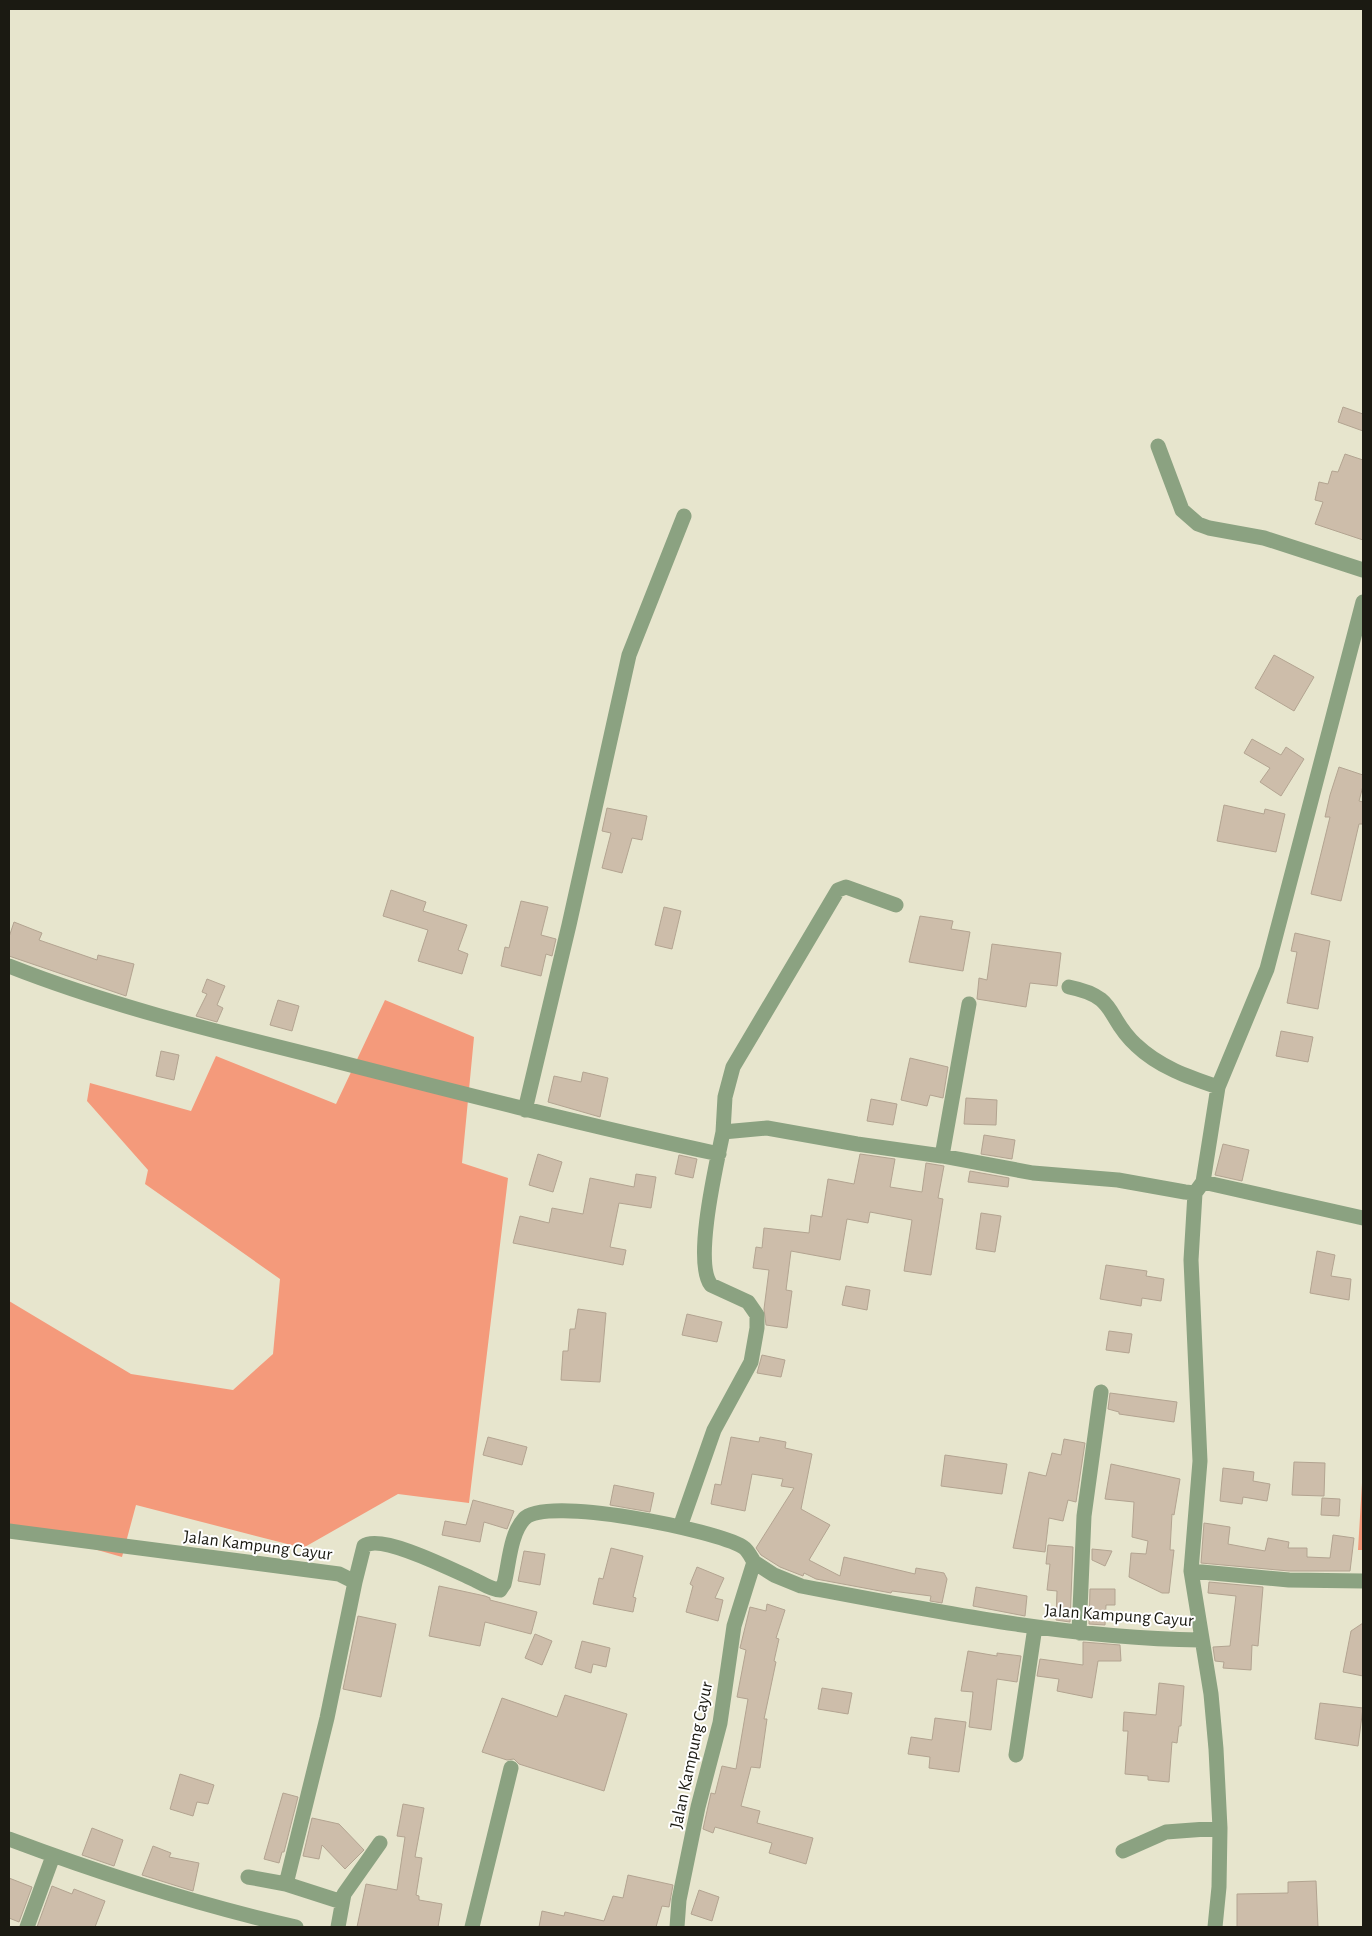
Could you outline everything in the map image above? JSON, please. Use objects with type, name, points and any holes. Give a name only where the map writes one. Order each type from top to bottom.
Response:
[{"type":"street","points":[[1158,446],[1182,510],[1198,524],[1209,528],[1264,538],[1363,570]]},
{"type":"street","points":[[525,1110],[576,896],[629,656],[684,516]]},
{"type":"street","points":[[1200,1640],[1198,1606],[1191,1572],[1200,1461],[1191,1260],[1199,1187],[1218,1087],[1267,969],[1363,603]]},
{"type":"street","points":[[680,1527],[714,1430],[751,1362],[757,1328],[757,1315],[748,1302],[715,1288],[707,1279],[704,1248],[723,1132],[725,1097],[733,1067],[838,890],[846,887],[896,905]]},
{"type":"street","points":[[9,966],[102,999],[197,1026],[525,1110],[719,1154]]},
{"type":"street","points":[[1069,987],[1090,991],[1100,997],[1110,1007],[1134,1044],[1153,1060],[1181,1074],[1218,1087]]},
{"type":"street","points":[[942,1156],[969,1004]]},
{"type":"street","points":[[723,1132],[767,1128],[857,1144],[942,1156],[1033,1173],[1199,1187],[1363,1218]]},
{"type":"street","points":[[1079,1634],[1084,1516],[1101,1392]]},
{"type":"street","name":"Jalan Kampung Cayur","points":[[9,1531],[339,1574],[355,1582],[364,1546],[370,1542],[379,1542],[424,1557],[500,1590],[504,1584],[516,1532],[524,1518],[537,1511],[562,1510],[596,1513],[680,1527],[745,1548],[754,1562],[774,1575],[801,1586],[978,1619],[1079,1634],[1200,1640],[1211,1694],[1220,1828],[1219,1887],[1215,1927]]},
{"type":"street","name":"Jalan Kampung Cayur","points":[[676,1927],[679,1900],[698,1807],[720,1723],[734,1626],[754,1562]]},
{"type":"street","points":[[1191,1572],[1289,1580],[1363,1580]]},
{"type":"street","points":[[286,1884],[326,1718],[355,1582]]},
{"type":"street","points":[[1016,1755],[1035,1627]]},
{"type":"street","points":[[472,1927],[511,1768]]},
{"type":"street","points":[[1123,1851],[1166,1832],[1220,1828]]},
{"type":"street","points":[[9,1839],[53,1856],[232,1912],[296,1927]]},
{"type":"street","points":[[338,1927],[342,1902],[355,1876],[380,1843]]},
{"type":"street","points":[[27,1927],[53,1856]]},
{"type":"street","points":[[248,1878],[286,1884],[342,1902]]},
{"type":"shaded area","points":[[385,1000],[474,1037],[462,1163],[508,1178],[469,1503],[398,1494],[303,1548],[136,1505],[122,1557],[9,1525],[9,1301],[131,1374],[233,1390],[273,1354],[280,1279],[145,1184],[148,1170],[87,1101],[90,1083],[191,1111],[216,1056],[336,1104]]},
{"type":"shaded area","points":[[1363,1466],[1363,1550],[1358,1550]]},
{"type":"building","points":[[1343,407],[1363,414],[1363,431],[1338,422]]},
{"type":"building","points":[[1345,454],[1363,460],[1363,540],[1315,524],[1323,502],[1315,500],[1319,482],[1328,484],[1332,471],[1338,472]]},
{"type":"building","points":[[1274,655],[1314,677],[1294,711],[1255,688]]},
{"type":"building","points":[[1252,739],[1281,755],[1286,747],[1304,759],[1281,796],[1260,782],[1270,768],[1244,753]]},
{"type":"building","points":[[1339,767],[1363,775],[1363,786],[1359,801],[1363,802],[1363,824],[1359,824],[1341,901],[1311,894],[1330,817],[1325,817]]},
{"type":"building","points":[[1224,805],[1264,814],[1265,809],[1285,814],[1276,852],[1217,841]]},
{"type":"building","points":[[607,808],[647,816],[642,840],[632,838],[622,873],[602,868],[611,833],[602,831]]},
{"type":"building","points":[[391,890],[426,902],[423,911],[467,925],[458,950],[468,954],[462,974],[418,961],[428,930],[383,916]]},
{"type":"building","points":[[521,901],[548,907],[541,935],[556,939],[552,956],[546,954],[541,976],[501,966],[505,947],[509,948]]},
{"type":"building","points":[[664,907],[681,911],[672,949],[655,945]]},
{"type":"building","points":[[920,916],[953,921],[951,929],[970,932],[963,971],[909,962]]},
{"type":"building","points":[[14,922],[42,933],[39,940],[97,960],[98,955],[134,964],[126,996],[9,956],[9,937]]},
{"type":"building","points":[[1295,933],[1330,941],[1318,1009],[1287,1003],[1297,952],[1291,951]]},
{"type":"building","points":[[992,944],[1061,953],[1057,986],[1030,983],[1026,1007],[977,999],[979,978],[987,980]]},
{"type":"building","points":[[207,979],[225,986],[217,1005],[223,1008],[217,1022],[196,1016],[207,994],[202,992]]},
{"type":"building","points":[[278,1000],[299,1006],[292,1031],[270,1025]]},
{"type":"building","points":[[1281,1031],[1313,1037],[1308,1062],[1276,1056]]},
{"type":"building","points":[[161,1051],[179,1055],[174,1080],[156,1076]]},
{"type":"building","points":[[910,1058],[948,1067],[943,1098],[930,1095],[927,1106],[901,1100]]},
{"type":"building","points":[[583,1072],[608,1078],[600,1117],[548,1102],[554,1076],[581,1082]]},
{"type":"building","points":[[966,1098],[997,1100],[996,1125],[964,1124]]},
{"type":"building","points":[[871,1099],[897,1104],[893,1125],[867,1121]]},
{"type":"building","points":[[984,1135],[1015,1140],[1012,1159],[981,1154]]},
{"type":"building","points":[[1223,1144],[1249,1150],[1242,1181],[1215,1175]]},
{"type":"building","points":[[538,1154],[562,1162],[553,1192],[529,1185]]},
{"type":"building","points":[[860,1154],[895,1159],[890,1187],[922,1192],[926,1163],[944,1166],[938,1198],[943,1199],[931,1275],[904,1271],[912,1220],[870,1212],[868,1223],[847,1219],[840,1260],[791,1251],[786,1290],[792,1291],[787,1328],[766,1325],[764,1309],[769,1270],[753,1268],[756,1247],[762,1248],[764,1228],[809,1233],[811,1215],[822,1217],[828,1179],[854,1184]]},
{"type":"building","points":[[679,1155],[697,1159],[693,1178],[675,1174]]},
{"type":"building","points":[[970,1171],[1009,1178],[1008,1187],[968,1182]]},
{"type":"building","points":[[636,1174],[656,1177],[651,1208],[619,1203],[610,1247],[626,1250],[623,1265],[513,1243],[520,1216],[549,1223],[552,1208],[583,1214],[590,1178],[634,1187]]},
{"type":"building","points":[[981,1213],[1001,1216],[995,1252],[976,1249]]},
{"type":"building","points":[[1317,1251],[1335,1255],[1331,1276],[1351,1279],[1349,1300],[1310,1293]]},
{"type":"building","points":[[1106,1265],[1147,1271],[1146,1276],[1164,1279],[1161,1301],[1142,1298],[1141,1306],[1100,1299]]},
{"type":"building","points":[[846,1286],[870,1290],[867,1310],[842,1305]]},
{"type":"building","points":[[578,1309],[606,1313],[600,1382],[561,1380],[563,1351],[568,1351],[570,1329],[575,1329]]},
{"type":"building","points":[[687,1314],[722,1322],[717,1342],[682,1335]]},
{"type":"building","points":[[1109,1331],[1132,1334],[1129,1353],[1106,1350]]},
{"type":"building","points":[[762,1355],[785,1360],[781,1377],[757,1373]]},
{"type":"building","points":[[1110,1393],[1177,1402],[1174,1422],[1119,1414],[1119,1412],[1108,1409]]},
{"type":"building","points":[[488,1437],[527,1447],[522,1465],[483,1455]]},
{"type":"building","points":[[731,1437],[759,1442],[760,1437],[786,1442],[785,1448],[812,1454],[801,1509],[830,1525],[809,1560],[840,1576],[844,1557],[915,1574],[916,1568],[944,1573],[947,1579],[942,1603],[930,1601],[931,1596],[892,1591],[891,1593],[816,1579],[804,1573],[803,1576],[780,1567],[761,1555],[756,1548],[794,1488],[781,1486],[783,1479],[752,1474],[745,1511],[711,1504],[715,1484],[721,1485]]},
{"type":"building","points":[[1064,1439],[1085,1443],[1076,1502],[1068,1500],[1063,1521],[1049,1518],[1045,1552],[1013,1548],[1029,1472],[1046,1476],[1052,1453],[1061,1455]]},
{"type":"building","points":[[945,1455],[1007,1464],[1002,1494],[941,1486]]},
{"type":"building","points":[[1294,1462],[1325,1463],[1324,1496],[1292,1495]]},
{"type":"building","points":[[1111,1464],[1180,1479],[1174,1515],[1172,1514],[1170,1550],[1174,1550],[1169,1593],[1162,1593],[1129,1577],[1131,1553],[1146,1554],[1148,1541],[1132,1537],[1134,1502],[1105,1499]]},
{"type":"building","points":[[1223,1468],[1254,1472],[1253,1481],[1270,1484],[1267,1501],[1243,1497],[1242,1504],[1220,1501]]},
{"type":"building","points":[[614,1485],[654,1493],[650,1512],[610,1505]]},
{"type":"building","points":[[1322,1498],[1340,1499],[1339,1516],[1321,1515]]},
{"type":"building","points":[[473,1500],[514,1511],[507,1529],[484,1522],[480,1542],[442,1535],[445,1521],[466,1525]]},
{"type":"building","points":[[1204,1523],[1230,1527],[1228,1544],[1265,1551],[1268,1538],[1289,1542],[1288,1548],[1307,1548],[1307,1557],[1330,1558],[1333,1535],[1354,1538],[1350,1571],[1289,1571],[1201,1563]]},
{"type":"building","points":[[1048,1545],[1073,1547],[1070,1622],[1056,1620],[1057,1591],[1047,1590],[1050,1564],[1046,1564]]},
{"type":"building","points":[[611,1548],[643,1556],[633,1597],[636,1598],[633,1612],[593,1604],[599,1578],[603,1579]]},
{"type":"building","points":[[1092,1549],[1112,1551],[1105,1566],[1092,1560]]},
{"type":"building","points":[[524,1551],[545,1554],[540,1585],[518,1581]]},
{"type":"building","points":[[697,1567],[724,1578],[715,1598],[723,1600],[718,1621],[686,1612],[693,1586],[690,1584]]},
{"type":"building","points":[[1209,1582],[1263,1587],[1258,1646],[1252,1645],[1251,1670],[1223,1668],[1224,1662],[1215,1661],[1213,1647],[1230,1646],[1236,1596],[1208,1593]]},
{"type":"building","points":[[439,1586],[485,1596],[490,1598],[490,1600],[537,1612],[531,1634],[485,1622],[480,1646],[429,1636]]},
{"type":"building","points":[[976,1587],[1027,1596],[1025,1616],[973,1606]]},
{"type":"building","points":[[1090,1589],[1115,1589],[1115,1605],[1106,1605],[1105,1625],[1089,1624]]},
{"type":"building","points":[[767,1604],[785,1610],[776,1638],[779,1639],[764,1719],[767,1719],[760,1768],[751,1767],[741,1806],[760,1811],[757,1823],[813,1838],[806,1864],[769,1853],[772,1843],[715,1827],[713,1833],[703,1829],[711,1793],[715,1794],[722,1766],[736,1769],[748,1699],[737,1697],[746,1650],[740,1648],[750,1607],[766,1611]]},
{"type":"building","points":[[358,1616],[396,1624],[381,1697],[343,1689]]},
{"type":"building","points":[[1363,1623],[1363,1676],[1343,1672],[1351,1631]]},
{"type":"building","points":[[535,1634],[552,1641],[542,1665],[525,1658]]},
{"type":"building","points":[[582,1641],[610,1648],[606,1667],[593,1664],[591,1673],[575,1668]]},
{"type":"building","points":[[1083,1642],[1120,1645],[1121,1661],[1098,1661],[1092,1698],[1057,1691],[1059,1679],[1037,1676],[1040,1659],[1083,1665]]},
{"type":"building","points":[[968,1651],[997,1656],[997,1653],[1021,1656],[1017,1682],[997,1679],[991,1730],[969,1727],[973,1692],[961,1691]]},
{"type":"building","points":[[1159,1683],[1184,1686],[1181,1726],[1179,1726],[1177,1743],[1172,1742],[1169,1782],[1148,1780],[1148,1776],[1125,1774],[1128,1731],[1123,1731],[1124,1712],[1156,1715]]},
{"type":"building","points":[[822,1688],[852,1693],[848,1714],[818,1709]]},
{"type":"building","points":[[565,1695],[627,1714],[604,1791],[519,1764],[514,1759],[507,1760],[482,1752],[502,1698],[557,1717]]},
{"type":"building","points":[[1320,1703],[1363,1708],[1358,1746],[1315,1739]]},
{"type":"building","points":[[935,1718],[966,1722],[959,1772],[929,1768],[930,1757],[908,1754],[911,1737],[932,1740]]},
{"type":"building","points":[[180,1774],[214,1785],[208,1804],[197,1802],[193,1816],[170,1809]]},
{"type":"building","points":[[283,1793],[298,1797],[284,1852],[282,1852],[279,1863],[264,1859]]},
{"type":"building","points":[[403,1804],[424,1808],[415,1857],[422,1858],[416,1895],[419,1896],[419,1900],[442,1904],[438,1927],[357,1927],[366,1884],[397,1890],[405,1837],[397,1836]]},
{"type":"building","points":[[312,1818],[339,1824],[364,1850],[345,1869],[322,1845],[319,1859],[303,1856]]},
{"type":"building","points":[[92,1828],[123,1840],[114,1866],[82,1855]]},
{"type":"building","points":[[153,1846],[171,1853],[169,1857],[199,1863],[193,1891],[142,1875]]},
{"type":"building","points":[[628,1875],[673,1885],[669,1907],[662,1906],[656,1927],[539,1927],[542,1911],[564,1916],[565,1912],[604,1921],[613,1896],[623,1898]]},
{"type":"building","points":[[9,1878],[32,1887],[19,1922],[9,1918]]},
{"type":"building","points":[[1316,1881],[1318,1927],[1237,1927],[1237,1894],[1288,1893],[1288,1882]]},
{"type":"building","points":[[52,1886],[72,1894],[74,1889],[105,1901],[95,1927],[37,1927]]},
{"type":"building","points":[[699,1890],[719,1897],[712,1921],[691,1914]]}]
